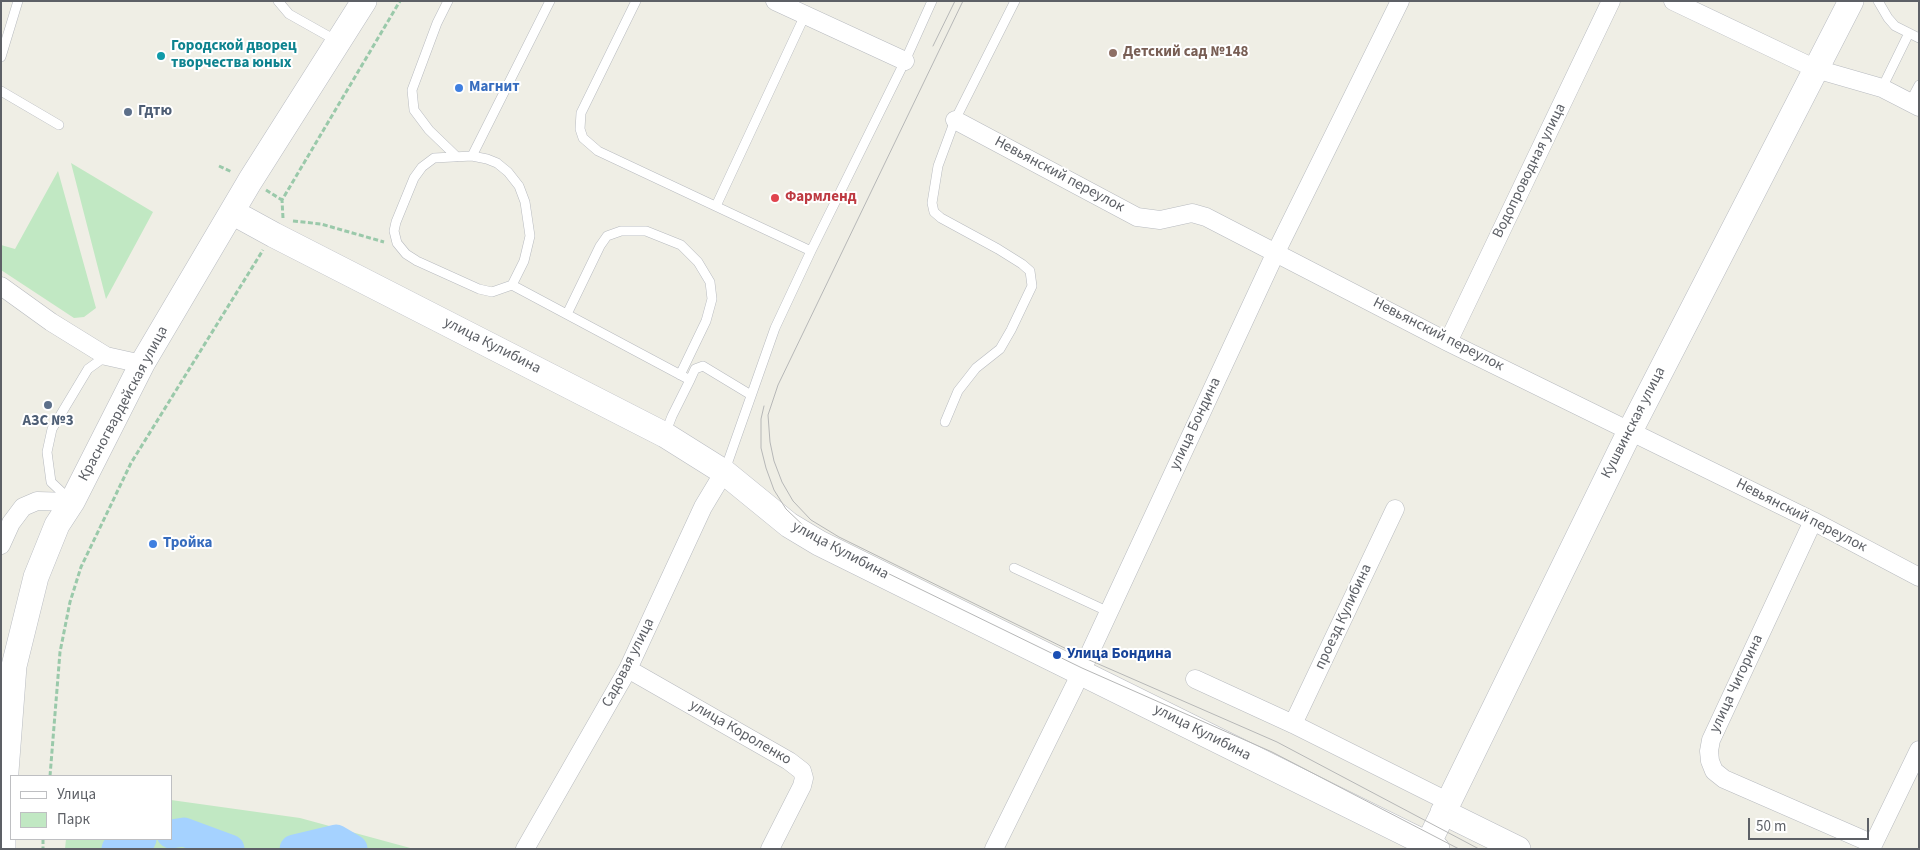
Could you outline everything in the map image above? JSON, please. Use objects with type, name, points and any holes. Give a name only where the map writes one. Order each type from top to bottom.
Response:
[{"type":"main road","name":"Красногвардейская улица","points":[[3,849],[3,810],[14,666],[36,577],[58,525],[72,502],[142,364],[250,181],[340,42],[364,1]]},
{"type":"main road","name":"Кушвинская улица","points":[[1430,847],[1446,807],[1630,431],[1851,1]]},
{"type":"main road","name":"улица Кулибина","points":[[232,212],[665,434],[724,472],[789,525],[819,543],[1430,847]]},
{"type":"main road","points":[[1446,807],[1518,849]]},
{"type":"street","points":[[775,1],[904,61]]},
{"type":"street","name":"улица Бондина","points":[[994,849],[1081,672],[1276,252],[1400,1]]},
{"type":"street","name":"Водопроводная улица","points":[[1448,342],[1612,1]]},
{"type":"street","points":[[1674,1],[1816,69],[1882,88],[1914,105]]},
{"type":"street","name":"Невьянский переулок","points":[[955,120],[1137,217],[1160,220],[1192,213],[1200,214],[1448,342],[1813,521],[1919,577]]},
{"type":"street","points":[[1,286],[51,322],[106,356],[142,364]]},
{"type":"street","name":"Садовая улица","points":[[525,849],[628,669],[703,507],[724,472]]},
{"type":"street","points":[[1,545],[11,523],[23,507],[38,501],[72,502]]},
{"type":"street","name":"проезд Кулибина","points":[[1293,724],[1395,509]]},
{"type":"street","name":"улица Чигорина","points":[[1813,521],[1711,740],[1710,762],[1714,771],[1724,779],[1872,847]]},
{"type":"street","name":"улица Короленко","points":[[628,669],[802,770],[804,778],[802,786],[770,849]]},
{"type":"street","points":[[1195,679],[1293,724],[1446,807]]},
{"type":"street","points":[[1872,847],[1919,750]]},
{"type":"lane","points":[[1,57],[18,1]]},
{"type":"lane","points":[[278,1],[289,14],[340,42]]},
{"type":"lane","points":[[448,1],[412,90],[414,110],[429,130],[457,157]]},
{"type":"lane","points":[[472,156],[550,1]]},
{"type":"lane","points":[[636,1],[580,113],[581,133],[589,145],[598,152],[811,251]]},
{"type":"lane","points":[[724,472],[775,328],[932,1]]},
{"type":"lane","points":[[945,422],[958,391],[976,368],[1000,349],[1012,330],[1032,286],[1030,271],[1022,264],[941,218],[934,212],[932,203],[938,166],[955,120],[1015,1]]},
{"type":"lane","points":[[1878,1],[1895,26],[1919,38]]},
{"type":"lane","points":[[716,206],[805,15]]},
{"type":"lane","points":[[1882,88],[1909,33]]},
{"type":"lane","points":[[1914,105],[1919,85]]},
{"type":"lane","points":[[1,90],[59,125]]},
{"type":"lane","points":[[472,156],[497,163],[508,172],[519,186],[525,202],[530,236],[524,261],[512,285],[492,292],[479,289],[417,261],[406,254],[397,243],[394,231],[396,222],[414,178],[422,167],[434,158],[472,156]]},
{"type":"lane","points":[[567,314],[600,246],[607,236],[621,231],[646,231],[681,245],[698,262],[710,282],[712,299],[706,321],[680,375]]},
{"type":"lane","points":[[512,285],[690,380]]},
{"type":"lane","points":[[72,502],[51,482],[47,452],[52,429],[88,370],[106,356]]},
{"type":"lane","points":[[665,434],[695,369],[703,366],[751,395]]},
{"type":"lane","points":[[1014,568],[1109,612]]},
{"type":"path","points":[[397,243],[379,241],[321,224],[283,220],[282,200],[400,1]]},
{"type":"path","points":[[50,775],[60,652],[70,602],[81,567],[131,463],[274,235]]},
{"type":"green space","points":[[71,163],[153,212],[106,299]]},
{"type":"green space","points":[[58,171],[96,308],[84,317],[74,318],[1,270],[1,245],[15,249]]},
{"type":"green space","points":[[172,800],[300,818],[414,849],[65,849],[66,840],[172,840]]},
{"type":"waterway","points":[[172,834],[184,832],[230,849]]},
{"type":"waterway","points":[[294,849],[336,839],[353,849]]},
{"type":"waterway","points":[[116,849],[138,840]]},
{"type":"tram line","points":[[933,46],[955,1]]},
{"type":"tram line","points":[[963,1],[778,385],[768,415],[770,442],[774,461],[782,482],[793,501],[811,520],[839,537],[1087,659],[1277,742],[1479,849]]},
{"type":"tram line","points":[[764,406],[761,419],[761,448],[774,490],[786,509],[807,529],[836,548],[1082,668],[1272,752],[1459,849]]},
{"type":"place","name":"Детский сад №148","points":[[1113,53]]},
{"type":"place","name":"Городской дворец творчества юных","points":[[161,56]]},
{"type":"place","name":"Магнит","points":[[459,88]]},
{"type":"place","name":"Гдтю","points":[[128,112]]},
{"type":"place","name":"Фармленд","points":[[775,198]]},
{"type":"place","name":"АЗС №3","points":[[48,405]]},
{"type":"place","name":"Тройка","points":[[153,544]]},
{"type":"place","name":"Улица Бондина","points":[[1057,655]]}]
